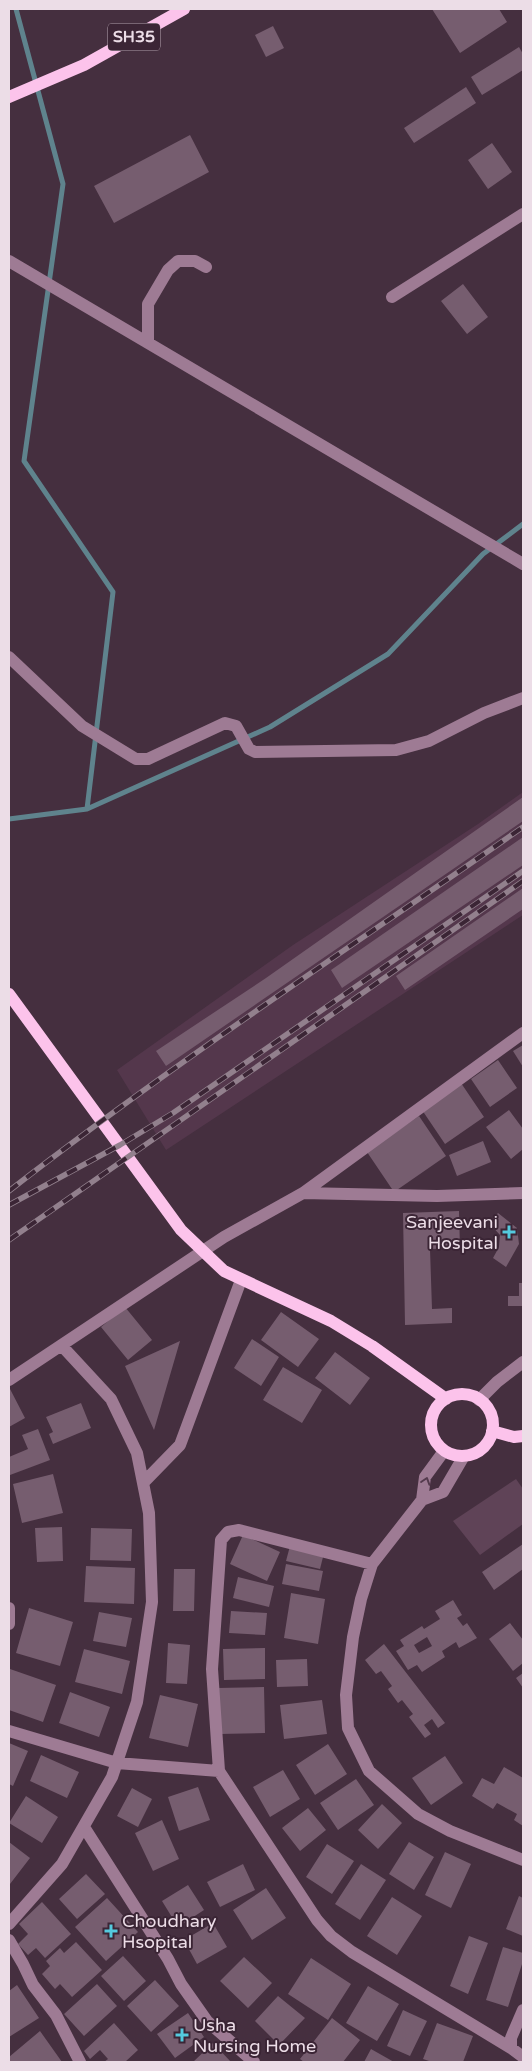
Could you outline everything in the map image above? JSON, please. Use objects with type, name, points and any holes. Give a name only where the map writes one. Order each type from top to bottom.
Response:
[{"type":"main road","name":"SH35","points":[[9,97],[84,65],[184,9]]},
{"type":"main road","points":[[9,994],[182,1230],[224,1271],[331,1321],[372,1346],[446,1399]]},
{"type":"main road","points":[[463,1395],[480,1400],[490,1414],[492,1431],[484,1447],[477,1452],[464,1456],[452,1455],[444,1451],[433,1437],[432,1420],[434,1412],[446,1399],[463,1395]]},
{"type":"main road","points":[[492,1431],[514,1437],[523,1436]]},
{"type":"street","points":[[392,297],[523,214]]},
{"type":"street","points":[[9,261],[519,562]]},
{"type":"street","points":[[148,342],[148,304],[168,270],[178,261],[195,261],[206,267]]},
{"type":"street","points":[[9,657],[82,726],[136,759],[148,759],[225,722],[236,726],[249,749],[255,752],[396,750],[429,741],[484,714],[523,698]]},
{"type":"street","points":[[9,1380],[224,1237],[304,1193],[523,1033]]},
{"type":"street","points":[[304,1193],[437,1196],[523,1193]]},
{"type":"street","points":[[143,1483],[180,1445],[242,1280]]},
{"type":"street","points":[[9,1924],[62,1864],[112,1776],[137,1702],[152,1602],[149,1513],[137,1452],[112,1399],[62,1346]]},
{"type":"street","points":[[480,1400],[497,1382],[523,1362]]},
{"type":"street","points":[[444,1451],[425,1478],[422,1500],[372,1564],[361,1599],[346,1695],[348,1728],[369,1770],[418,1814],[450,1830],[523,1860]]},
{"type":"street","points":[[422,1500],[443,1492],[464,1456]]},
{"type":"street","points":[[372,1564],[239,1530],[228,1532],[221,1540],[212,1669],[218,1771],[317,1920],[331,1936],[352,1952],[523,2057]]},
{"type":"street","points":[[9,1608],[9,1624]]},
{"type":"street","points":[[9,1731],[117,1763],[218,1771]]},
{"type":"street","points":[[84,1827],[164,1952],[181,1984],[207,2021],[254,2062]]},
{"type":"street","points":[[9,1940],[33,1985],[56,2015],[80,2062]]},
{"type":"street","points":[[511,2048],[511,2038],[523,2010]]},
{"type":"shaded area","points":[[523,792],[523,915],[166,1150],[117,1070],[293,945],[478,824]]},
{"type":"shaded area","points":[[516,1479],[523,1489],[523,1524],[480,1555],[453,1521]]},
{"type":"building","points":[[432,9],[499,9],[507,22],[460,53]]},
{"type":"building","points":[[273,26],[284,48],[266,57],[255,35]]},
{"type":"building","points":[[519,47],[523,54],[523,70],[482,95],[471,77]]},
{"type":"building","points":[[466,87],[476,103],[414,143],[404,128]]},
{"type":"building","points":[[190,135],[209,172],[114,223],[94,186]]},
{"type":"building","points":[[492,143],[512,172],[488,189],[468,160]]},
{"type":"building","points":[[463,284],[488,317],[467,334],[441,301]]},
{"type":"building","points":[[523,797],[523,821],[166,1066],[156,1051],[266,978]]},
{"type":"building","points":[[523,837],[523,865],[342,988],[331,970]]},
{"type":"building","points":[[523,888],[523,909],[405,990],[396,976]]},
{"type":"building","points":[[523,1045],[523,1067],[513,1051]]},
{"type":"building","points":[[498,1060],[517,1088],[490,1107],[471,1079]]},
{"type":"building","points":[[461,1083],[484,1117],[445,1144],[422,1110]]},
{"type":"building","points":[[509,1110],[523,1129],[523,1149],[511,1159],[486,1127]]},
{"type":"building","points":[[419,1116],[446,1156],[394,1192],[367,1152]]},
{"type":"building","points":[[483,1141],[491,1162],[457,1176],[449,1155]]},
{"type":"building","points":[[459,1211],[460,1248],[430,1249],[432,1309],[452,1308],[452,1323],[405,1325],[403,1213]]},
{"type":"building","points":[[498,1213],[517,1228],[519,1244],[506,1267],[493,1258],[499,1247],[500,1235],[489,1223]]},
{"type":"building","points":[[519,1283],[523,1283],[523,1306],[508,1306],[508,1296],[519,1296]]},
{"type":"building","points":[[125,1307],[152,1340],[128,1360],[101,1327]]},
{"type":"building","points":[[281,1312],[319,1339],[298,1367],[261,1340]]},
{"type":"building","points":[[252,1339],[279,1357],[261,1386],[234,1368]]},
{"type":"building","points":[[180,1341],[154,1430],[125,1366]]},
{"type":"building","points":[[335,1352],[370,1378],[350,1405],[315,1378]]},
{"type":"building","points":[[283,1367],[322,1390],[302,1423],[263,1400]]},
{"type":"building","points":[[9,1387],[25,1418],[9,1427]]},
{"type":"building","points":[[81,1403],[91,1428],[53,1444],[49,1434],[53,1432],[46,1417]]},
{"type":"building","points":[[38,1429],[50,1460],[10,1475],[9,1457],[28,1449],[22,1435]]},
{"type":"building","points":[[53,1474],[63,1513],[22,1523],[13,1484]]},
{"type":"building","points":[[62,1527],[63,1561],[37,1562],[35,1528]]},
{"type":"building","points":[[91,1528],[132,1529],[131,1561],[90,1560]]},
{"type":"building","points":[[243,1535],[280,1552],[267,1581],[230,1564]]},
{"type":"building","points":[[523,1544],[523,1569],[494,1590],[482,1572]]},
{"type":"building","points":[[290,1546],[324,1553],[320,1569],[286,1561]]},
{"type":"building","points":[[286,1564],[323,1571],[319,1591],[282,1584]]},
{"type":"building","points":[[86,1566],[135,1568],[134,1604],[84,1602]]},
{"type":"building","points":[[174,1569],[195,1569],[194,1611],[173,1611]]},
{"type":"building","points":[[238,1577],[274,1586],[269,1607],[233,1598]]},
{"type":"building","points":[[291,1593],[325,1599],[318,1644],[284,1638]]},
{"type":"building","points":[[453,1600],[462,1615],[457,1618],[463,1626],[467,1623],[477,1638],[459,1648],[456,1642],[442,1651],[445,1657],[422,1672],[417,1665],[408,1670],[396,1651],[404,1646],[400,1640],[422,1626],[424,1629],[440,1619],[435,1611]],"holes":[[[427,1637],[432,1646],[419,1653],[414,1645]]]},
{"type":"building","points":[[29,1608],[73,1622],[60,1666],[16,1653]]},
{"type":"building","points":[[231,1611],[267,1613],[265,1635],[229,1633]]},
{"type":"building","points":[[99,1612],[132,1618],[126,1647],[93,1641]]},
{"type":"building","points":[[510,1623],[523,1640],[523,1663],[513,1671],[489,1639]]},
{"type":"building","points":[[168,1643],[190,1645],[187,1684],[166,1683]]},
{"type":"building","points":[[384,1644],[445,1723],[438,1728],[432,1719],[424,1725],[431,1734],[425,1738],[409,1717],[413,1714],[402,1700],[398,1703],[388,1689],[392,1686],[381,1671],[376,1674],[365,1660]]},
{"type":"building","points":[[265,1648],[265,1679],[224,1680],[223,1649]]},
{"type":"building","points":[[84,1649],[130,1661],[122,1694],[75,1682]]},
{"type":"building","points":[[307,1659],[308,1686],[277,1687],[276,1660]]},
{"type":"building","points":[[10,1669],[56,1685],[43,1722],[9,1710]]},
{"type":"building","points":[[523,1673],[523,1688],[516,1678]]},
{"type":"building","points":[[264,1687],[265,1733],[219,1734],[218,1688]]},
{"type":"building","points":[[70,1692],[110,1707],[99,1737],[59,1723]]},
{"type":"building","points":[[160,1695],[198,1704],[188,1747],[149,1738]]},
{"type":"building","points":[[322,1700],[327,1734],[284,1739],[280,1705]]},
{"type":"building","points":[[9,1743],[28,1751],[13,1786],[9,1784]]},
{"type":"building","points":[[328,1744],[347,1774],[315,1795],[296,1765]]},
{"type":"building","points":[[41,1755],[79,1772],[67,1798],[30,1781]]},
{"type":"building","points":[[445,1756],[463,1783],[431,1805],[412,1778]]},
{"type":"building","points":[[504,1767],[523,1778],[523,1826],[514,1820],[517,1814],[497,1803],[493,1809],[472,1796],[482,1778],[494,1784]]},
{"type":"building","points":[[283,1770],[300,1799],[270,1817],[253,1787]]},
{"type":"building","points":[[356,1779],[374,1805],[338,1830],[320,1803]]},
{"type":"building","points":[[198,1787],[210,1820],[179,1831],[168,1797]]},
{"type":"building","points":[[132,1788],[152,1799],[138,1827],[117,1816]]},
{"type":"building","points":[[26,1796],[58,1817],[42,1843],[9,1823]]},
{"type":"building","points":[[382,1804],[402,1823],[378,1849],[358,1830]]},
{"type":"building","points":[[308,1808],[326,1830],[300,1851],[282,1828]]},
{"type":"building","points":[[162,1820],[179,1859],[153,1871],[135,1833]]},
{"type":"building","points":[[9,1842],[30,1858],[10,1884],[9,1883]]},
{"type":"building","points":[[409,1842],[434,1857],[414,1890],[389,1874]]},
{"type":"building","points":[[327,1844],[354,1861],[332,1894],[306,1877]]},
{"type":"building","points":[[445,1852],[471,1864],[451,1908],[425,1895]]},
{"type":"building","points":[[243,1864],[255,1890],[220,1907],[207,1882]]},
{"type":"building","points":[[361,1864],[386,1880],[360,1920],[335,1904]]},
{"type":"building","points":[[86,1874],[105,1894],[77,1919],[59,1899]]},
{"type":"building","points":[[188,1885],[204,1910],[178,1927],[162,1901]]},
{"type":"building","points":[[266,1888],[286,1918],[252,1940],[233,1910]]},
{"type":"building","points":[[519,1896],[523,1898],[523,1936],[506,1929]]},
{"type":"building","points":[[392,1897],[422,1916],[397,1955],[367,1936]]},
{"type":"building","points":[[107,1898],[138,1932],[106,1961],[75,1927]]},
{"type":"building","points":[[42,1902],[71,1934],[45,1958],[36,1948],[28,1955],[18,1944],[28,1934],[19,1924]]},
{"type":"building","points":[[213,1923],[227,1947],[197,1964],[184,1940]]},
{"type":"building","points":[[469,1936],[488,1943],[468,1994],[450,1986]]},
{"type":"building","points":[[76,1942],[102,1970],[72,1997],[60,1984],[55,1989],[42,1974],[50,1966],[46,1961],[60,1948],[64,1953]]},
{"type":"building","points":[[503,1947],[523,1953],[523,1961],[508,2007],[486,2000]]},
{"type":"building","points":[[123,1956],[146,1981],[124,2001],[101,1976]]},
{"type":"building","points":[[244,1957],[272,1983],[248,2008],[220,1981]]},
{"type":"building","points":[[311,1958],[351,1984],[328,2020],[288,1994]]},
{"type":"building","points":[[155,1980],[179,2006],[151,2032],[127,2006]]},
{"type":"building","points":[[97,1984],[117,2006],[84,2036],[64,2014]]},
{"type":"building","points":[[17,1985],[39,2018],[9,2037],[9,1991]]},
{"type":"building","points":[[368,1986],[399,2004],[377,2041],[346,2023]]},
{"type":"building","points":[[278,1996],[305,2018],[279,2045],[255,2021]]},
{"type":"building","points":[[403,2010],[427,2021],[410,2056],[387,2046]]},
{"type":"building","points":[[188,2013],[204,2037],[175,2058],[157,2034]]},
{"type":"building","points":[[332,2018],[360,2040],[343,2062],[304,2062],[300,2059]]},
{"type":"building","points":[[114,2023],[138,2050],[125,2062],[104,2062],[108,2059],[100,2050],[90,2059],[84,2051]]},
{"type":"building","points":[[437,2023],[473,2036],[463,2062],[432,2062],[423,2059]]},
{"type":"building","points":[[40,2031],[62,2062],[9,2062],[9,2057]]},
{"type":"building","points":[[213,2043],[231,2062],[193,2062]]},
{"type":"building","points":[[371,2049],[394,2062],[364,2062]]},
{"type":"waterway","points":[[9,819],[87,809],[113,592],[24,461],[63,184],[16,9]]},
{"type":"waterway","points":[[87,809],[270,727],[388,654],[483,554],[523,524]]},
{"type":"railway","points":[[9,1191],[199,1051],[523,827]]},
{"type":"railway","points":[[9,1205],[120,1145],[173,1113],[523,871]]},
{"type":"railway","points":[[9,1240],[523,881]]},
{"type":"place","name":"Sanjeevani Hospital","points":[[509,1232]]},
{"type":"place","name":"Choudhary Hsopital","points":[[111,1931]]},
{"type":"place","name":"Usha Nursing Home","points":[[182,2035]]}]
